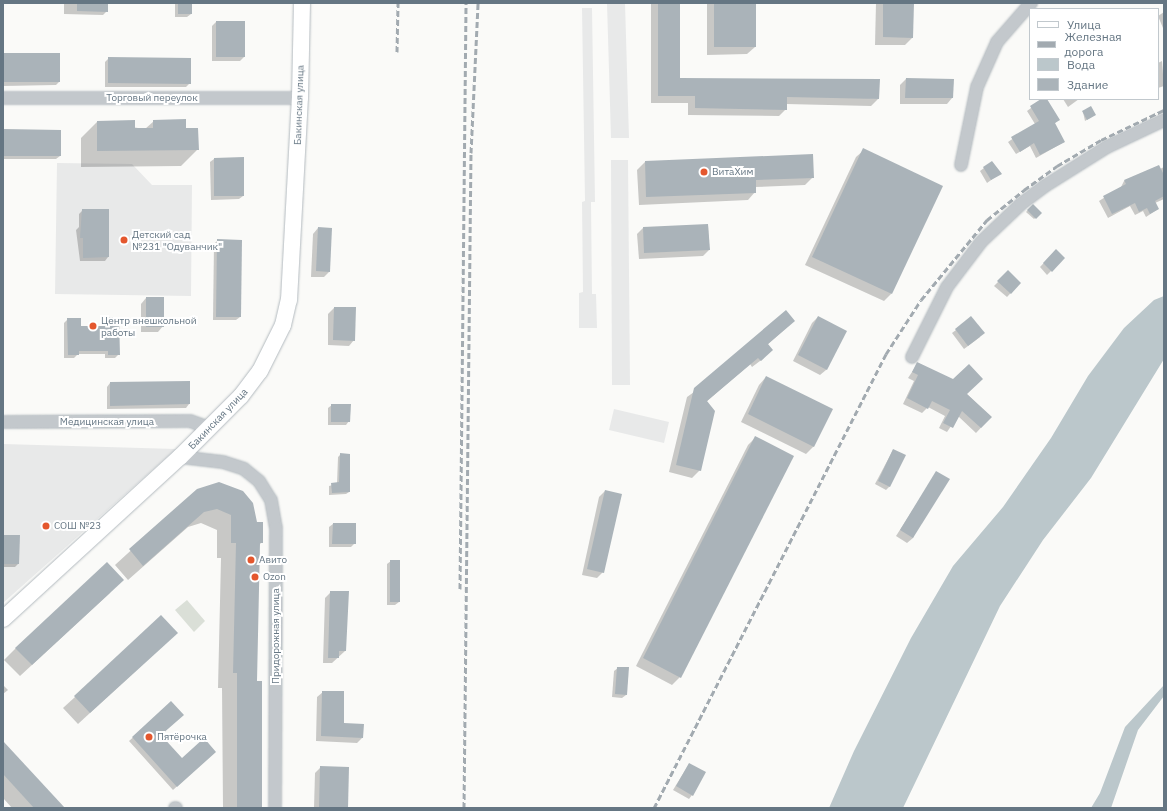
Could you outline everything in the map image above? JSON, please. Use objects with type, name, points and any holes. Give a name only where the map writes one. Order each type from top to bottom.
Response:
[{"type":"main road","name":"Бакинская улица","points":[[3,619],[180,457],[241,396],[260,371],[287,313],[300,98],[302,3]]},
{"type":"street","points":[[961,165],[977,87],[991,55],[1006,29],[1031,3]]},
{"type":"street","name":"Торговый переулок","points":[[3,98],[300,98]]},
{"type":"street","points":[[912,357],[947,288],[982,242],[1020,204],[1045,186],[1107,147],[1164,120]]},
{"type":"street","name":"Медицинская улица","points":[[3,422],[190,421],[210,428]]},
{"type":"street","name":"Придорожная улица","points":[[180,457],[223,462],[244,469],[259,481],[271,500],[276,528],[275,808]]},
{"type":"shaded area","points":[[607,3],[625,3],[629,138],[611,138]]},
{"type":"shaded area","points":[[582,8],[592,8],[595,202],[591,202],[592,294],[596,294],[597,328],[579,328],[579,293],[583,292],[582,202],[585,201]]},
{"type":"shaded area","points":[[611,160],[628,160],[630,385],[612,385]]},
{"type":"shaded area","name":"Детский сад №231 \"Одуванчик\"","points":[[57,163],[132,164],[152,185],[192,185],[191,296],[55,294]]},
{"type":"shaded area","points":[[614,409],[669,422],[664,443],[609,430]]},
{"type":"shaded area","name":"СОШ №23","points":[[3,444],[176,449],[3,603]]},
{"type":"shaded area","points":[[187,600],[205,621],[194,632],[175,610]]},
{"type":"water","points":[[1164,296],[1164,359],[1091,478],[1043,540],[1000,606],[903,808],[829,808],[854,751],[911,638],[953,566],[1003,507],[1051,438],[1088,376],[1124,328],[1154,300]]},
{"type":"water","points":[[1164,685],[1164,696],[1138,730],[1111,808],[1091,808],[1100,793],[1125,727]]},
{"type":"building","points":[[77,3],[108,3],[108,12],[77,11]]},
{"type":"building","points":[[178,3],[192,3],[192,14],[178,14]]},
{"type":"building","points":[[658,3],[680,3],[680,78],[880,79],[879,99],[787,97],[787,110],[695,108],[695,96],[658,96]]},
{"type":"building","points":[[714,3],[756,3],[756,47],[714,47]]},
{"type":"building","points":[[883,3],[914,3],[913,38],[883,37]]},
{"type":"building","points":[[216,21],[245,21],[245,57],[216,57]]},
{"type":"building","points":[[3,53],[60,53],[60,82],[3,82]]},
{"type":"building","points":[[108,57],[191,58],[191,84],[108,83]]},
{"type":"building","points":[[906,78],[954,79],[953,98],[905,98]]},
{"type":"building","points":[[1039,100],[1048,100],[1060,120],[1055,123],[1065,142],[1040,155],[1034,143],[1020,152],[1011,137],[1039,121],[1030,106]]},
{"type":"building","points":[[1091,106],[1096,115],[1087,120],[1082,111]]},
{"type":"building","points":[[186,119],[186,128],[198,128],[199,150],[97,151],[97,121],[135,120],[135,128],[153,128],[153,120]]},
{"type":"building","points":[[3,129],[61,130],[61,156],[3,156]]},
{"type":"building","points":[[863,148],[943,186],[892,294],[812,257]]},
{"type":"building","points":[[813,154],[814,178],[756,180],[756,193],[646,197],[645,161]]},
{"type":"building","points":[[244,157],[244,196],[214,196],[214,158]]},
{"type":"building","points":[[992,161],[1002,174],[991,180],[983,167]]},
{"type":"building","points":[[1159,165],[1164,175],[1164,196],[1155,201],[1159,209],[1150,214],[1147,208],[1139,212],[1135,203],[1112,214],[1103,196],[1126,184],[1124,180]]},
{"type":"building","points":[[1033,204],[1042,213],[1036,219],[1027,210]]},
{"type":"building","points":[[82,209],[109,209],[109,257],[83,258],[83,238],[80,238]]},
{"type":"building","points":[[708,224],[710,250],[644,253],[643,227]]},
{"type":"building","points":[[318,227],[332,228],[330,272],[316,271]]},
{"type":"building","points":[[217,239],[242,240],[241,317],[216,317]]},
{"type":"building","points":[[1056,249],[1065,258],[1052,272],[1043,263]]},
{"type":"building","points":[[1008,270],[1021,283],[1011,294],[997,281]]},
{"type":"building","points":[[146,297],[164,297],[164,327],[146,327]]},
{"type":"building","points":[[334,307],[356,307],[355,341],[333,340]]},
{"type":"building","points":[[786,310],[795,321],[768,344],[773,350],[761,361],[758,358],[707,401],[715,411],[701,471],[676,465],[694,388]]},
{"type":"building","points":[[818,316],[847,331],[827,370],[798,355]]},
{"type":"building","points":[[971,316],[985,333],[968,346],[955,329]]},
{"type":"building","points":[[106,317],[119,317],[120,355],[108,355],[108,351],[79,351],[79,355],[68,355],[67,318],[81,318],[81,326],[106,326]]},
{"type":"building","points":[[917,362],[953,379],[969,364],[983,379],[967,394],[992,417],[981,428],[962,411],[953,428],[943,423],[950,410],[932,401],[928,409],[907,398],[918,375],[912,372]]},
{"type":"building","points":[[766,376],[833,409],[814,447],[748,414]]},
{"type":"building","points":[[190,381],[190,404],[110,406],[110,382]]},
{"type":"building","points":[[331,404],[351,404],[350,422],[331,422]]},
{"type":"building","points":[[755,436],[794,456],[681,678],[643,658]]},
{"type":"building","points":[[893,449],[906,455],[890,487],[878,481]]},
{"type":"building","points":[[340,453],[350,454],[350,492],[332,493],[331,483],[339,482]]},
{"type":"building","points":[[936,471],[950,479],[913,538],[900,530]]},
{"type":"building","points":[[219,482],[243,491],[253,503],[257,522],[263,522],[263,543],[260,543],[257,681],[262,681],[262,807],[237,807],[237,673],[233,673],[236,543],[231,543],[231,515],[217,509],[204,512],[143,566],[129,549],[197,489]]},
{"type":"building","points":[[605,490],[622,494],[604,573],[587,569]]},
{"type":"building","points":[[333,523],[356,523],[356,544],[332,544]]},
{"type":"building","points":[[3,535],[20,535],[19,564],[3,564]]},
{"type":"building","points":[[390,560],[400,560],[400,602],[390,602]]},
{"type":"building","points":[[107,562],[124,580],[32,665],[15,648]]},
{"type":"building","points":[[330,591],[349,591],[346,651],[339,651],[339,658],[328,658]]},
{"type":"building","points":[[161,615],[178,633],[90,713],[74,696]]},
{"type":"building","points":[[617,667],[629,667],[627,695],[615,694]]},
{"type":"building","points":[[322,691],[344,691],[344,723],[364,724],[363,738],[321,736]]},
{"type":"building","points":[[171,701],[184,715],[161,735],[182,758],[204,738],[216,752],[177,787],[132,737]]},
{"type":"building","points":[[3,741],[65,808],[34,808],[3,774]]},
{"type":"building","points":[[689,763],[706,772],[693,796],[676,786]]},
{"type":"building","points":[[320,766],[349,767],[348,808],[319,808]]},
{"type":"railway","points":[[397,52],[398,3]]},
{"type":"railway","points":[[460,589],[466,3]]},
{"type":"railway","points":[[464,808],[471,153],[478,3]]},
{"type":"railway","points":[[654,808],[886,354],[921,300],[987,220],[1024,190],[1057,166],[1101,140],[1164,110]]},
{"type":"place","name":"ВитаХим","points":[[704,172]]},
{"type":"place","name":"Детский сад №231 \"Одуванчик\"","points":[[124,240]]},
{"type":"place","name":"Центр внешкольной работы","points":[[93,326]]},
{"type":"place","name":"СОШ №23","points":[[46,526]]},
{"type":"place","name":"Авито","points":[[251,560]]},
{"type":"place","name":"Ozon","points":[[255,577]]},
{"type":"place","name":"Пятёрочка","points":[[149,737]]}]
